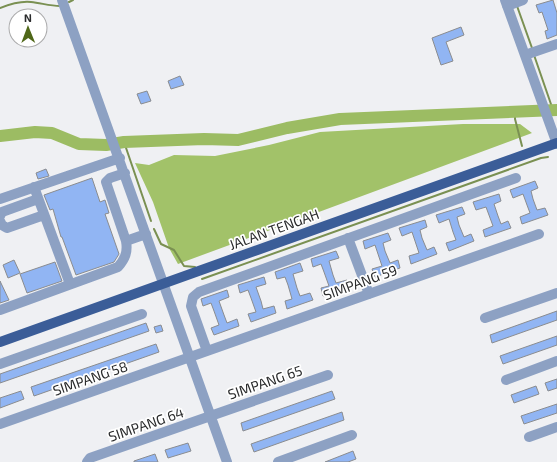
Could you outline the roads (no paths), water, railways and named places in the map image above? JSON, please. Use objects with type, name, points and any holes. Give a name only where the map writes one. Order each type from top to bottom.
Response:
[{"type":"main road","name":"JALAN TENGAH","points":[[0,342],[557,144]]},
{"type":"street","points":[[62,0],[227,462]]},
{"type":"street","points":[[523,0],[506,3],[557,144]]},
{"type":"street","points":[[525,55],[557,44]]},
{"type":"street","points":[[0,199],[118,154]]},
{"type":"street","points":[[0,310],[118,267],[127,254],[126,241],[106,183],[108,179],[125,173]]},
{"type":"street","points":[[207,351],[191,306],[193,297],[199,292],[516,178]]},
{"type":"street","points":[[34,187],[70,284]]},
{"type":"street","points":[[0,216],[2,212],[38,199]]},
{"type":"street","points":[[0,221],[2,225],[7,228],[44,215]]},
{"type":"street","points":[[126,241],[146,234]]},
{"type":"street","name":"SIMPANG 59","points":[[190,357],[539,234]]},
{"type":"street","points":[[348,238],[369,294]]},
{"type":"street","points":[[485,318],[557,293]]},
{"type":"street","points":[[0,364],[142,314]]},
{"type":"street","name":"SIMPANG 58","points":[[0,424],[190,357]]},
{"type":"street","points":[[506,380],[557,361]]},
{"type":"street","name":"SIMPANG 65","points":[[211,416],[328,375]]},
{"type":"street","name":"SIMPANG 64","points":[[89,460],[211,416]]},
{"type":"street","points":[[529,437],[557,428]]},
{"type":"street","points":[[278,462],[352,435]]},
{"type":"waterway","points":[[69,2],[73,0]]},
{"type":"waterway","points":[[0,8],[16,3],[27,2],[60,6]]},
{"type":"waterway","points":[[517,6],[532,48]]},
{"type":"waterway","points":[[534,55],[553,110]]},
{"type":"waterway","points":[[0,136],[35,132],[52,133],[79,144],[106,145],[124,142],[204,139],[238,140],[287,128],[340,119],[557,110]]},
{"type":"waterway","points":[[515,112],[515,119],[522,146]]},
{"type":"waterway","points":[[124,142],[151,221]]},
{"type":"waterway","points":[[202,279],[541,158],[548,157]]},
{"type":"waterway","points":[[154,229],[161,244],[174,250],[184,266],[195,267]]}]
